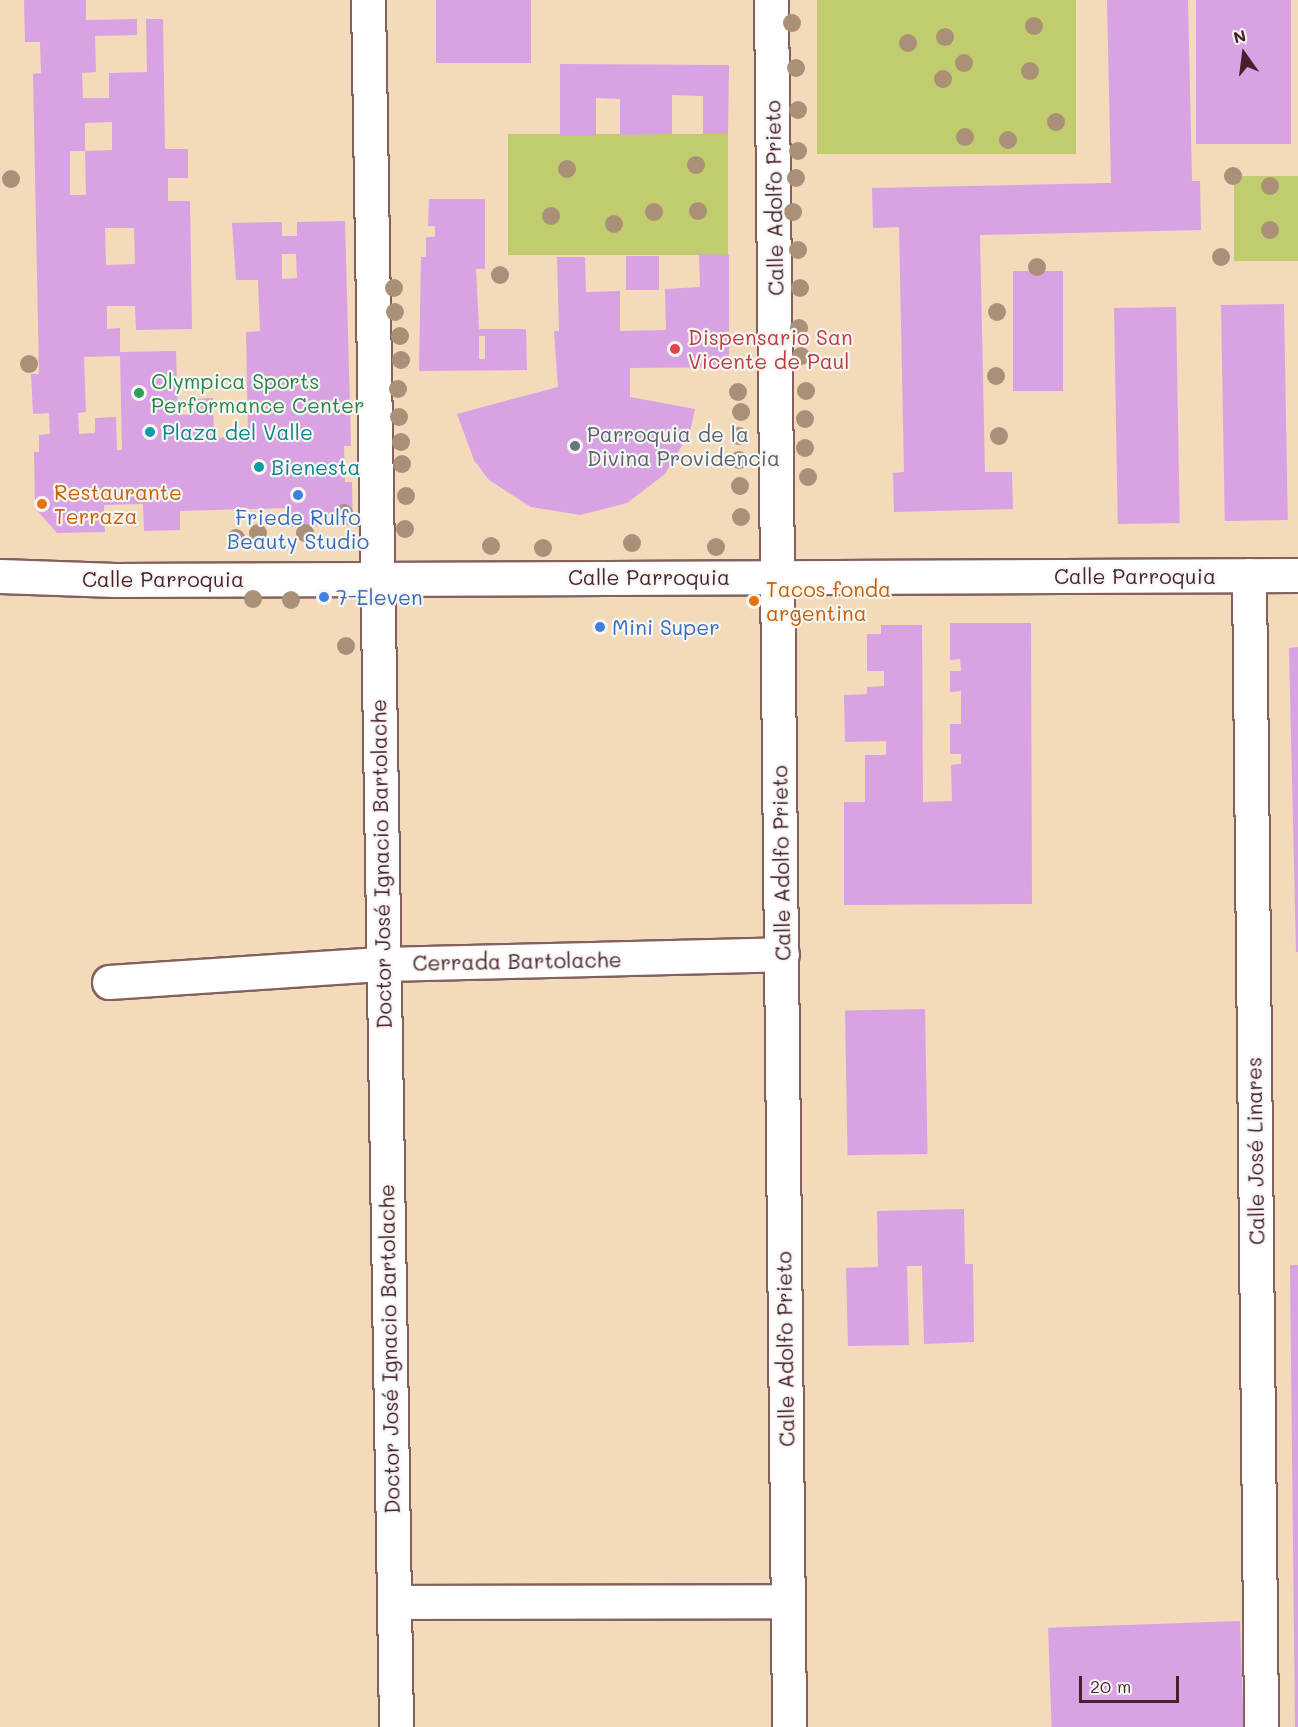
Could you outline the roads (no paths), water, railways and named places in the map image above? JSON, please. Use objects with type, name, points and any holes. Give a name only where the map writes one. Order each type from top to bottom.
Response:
[{"type":"street","name":"Doctor José Ignacio Bartolache","points":[[368,0],[375,579],[396,1727]]},
{"type":"street","name":"Calle Adolfo Prieto","points":[[771,0],[789,1727]]},
{"type":"street","name":"Calle José Linares","points":[[1249,575],[1261,1727]]},
{"type":"street","name":"Calle Parroquia","points":[[0,576],[375,579],[1298,575]]},
{"type":"street","name":"Cerrada Bartolache","points":[[109,982],[383,964],[782,954]]},
{"type":"street","points":[[394,1602],[788,1601]]},
{"type":"place","name":"Dispensario San Vicente de Paul","points":[[675,349]]},
{"type":"place","name":"Olympica Sports Performance Center","points":[[139,393]]},
{"type":"place","name":"Plaza del Valle","points":[[150,432]]},
{"type":"place","name":"Parroquia de la Divina Providencia","points":[[575,446]]},
{"type":"place","name":"Bienesta","points":[[259,467]]},
{"type":"place","name":"Friede Rulfo Beauty Studio","points":[[298,495]]},
{"type":"place","name":"Restaurante Terraza","points":[[42,504]]},
{"type":"place","name":"7-Eleven","points":[[324,597]]},
{"type":"place","name":"Tacos fonda argentina","points":[[754,601]]},
{"type":"place","name":"Mini Super","points":[[600,627]]}]
